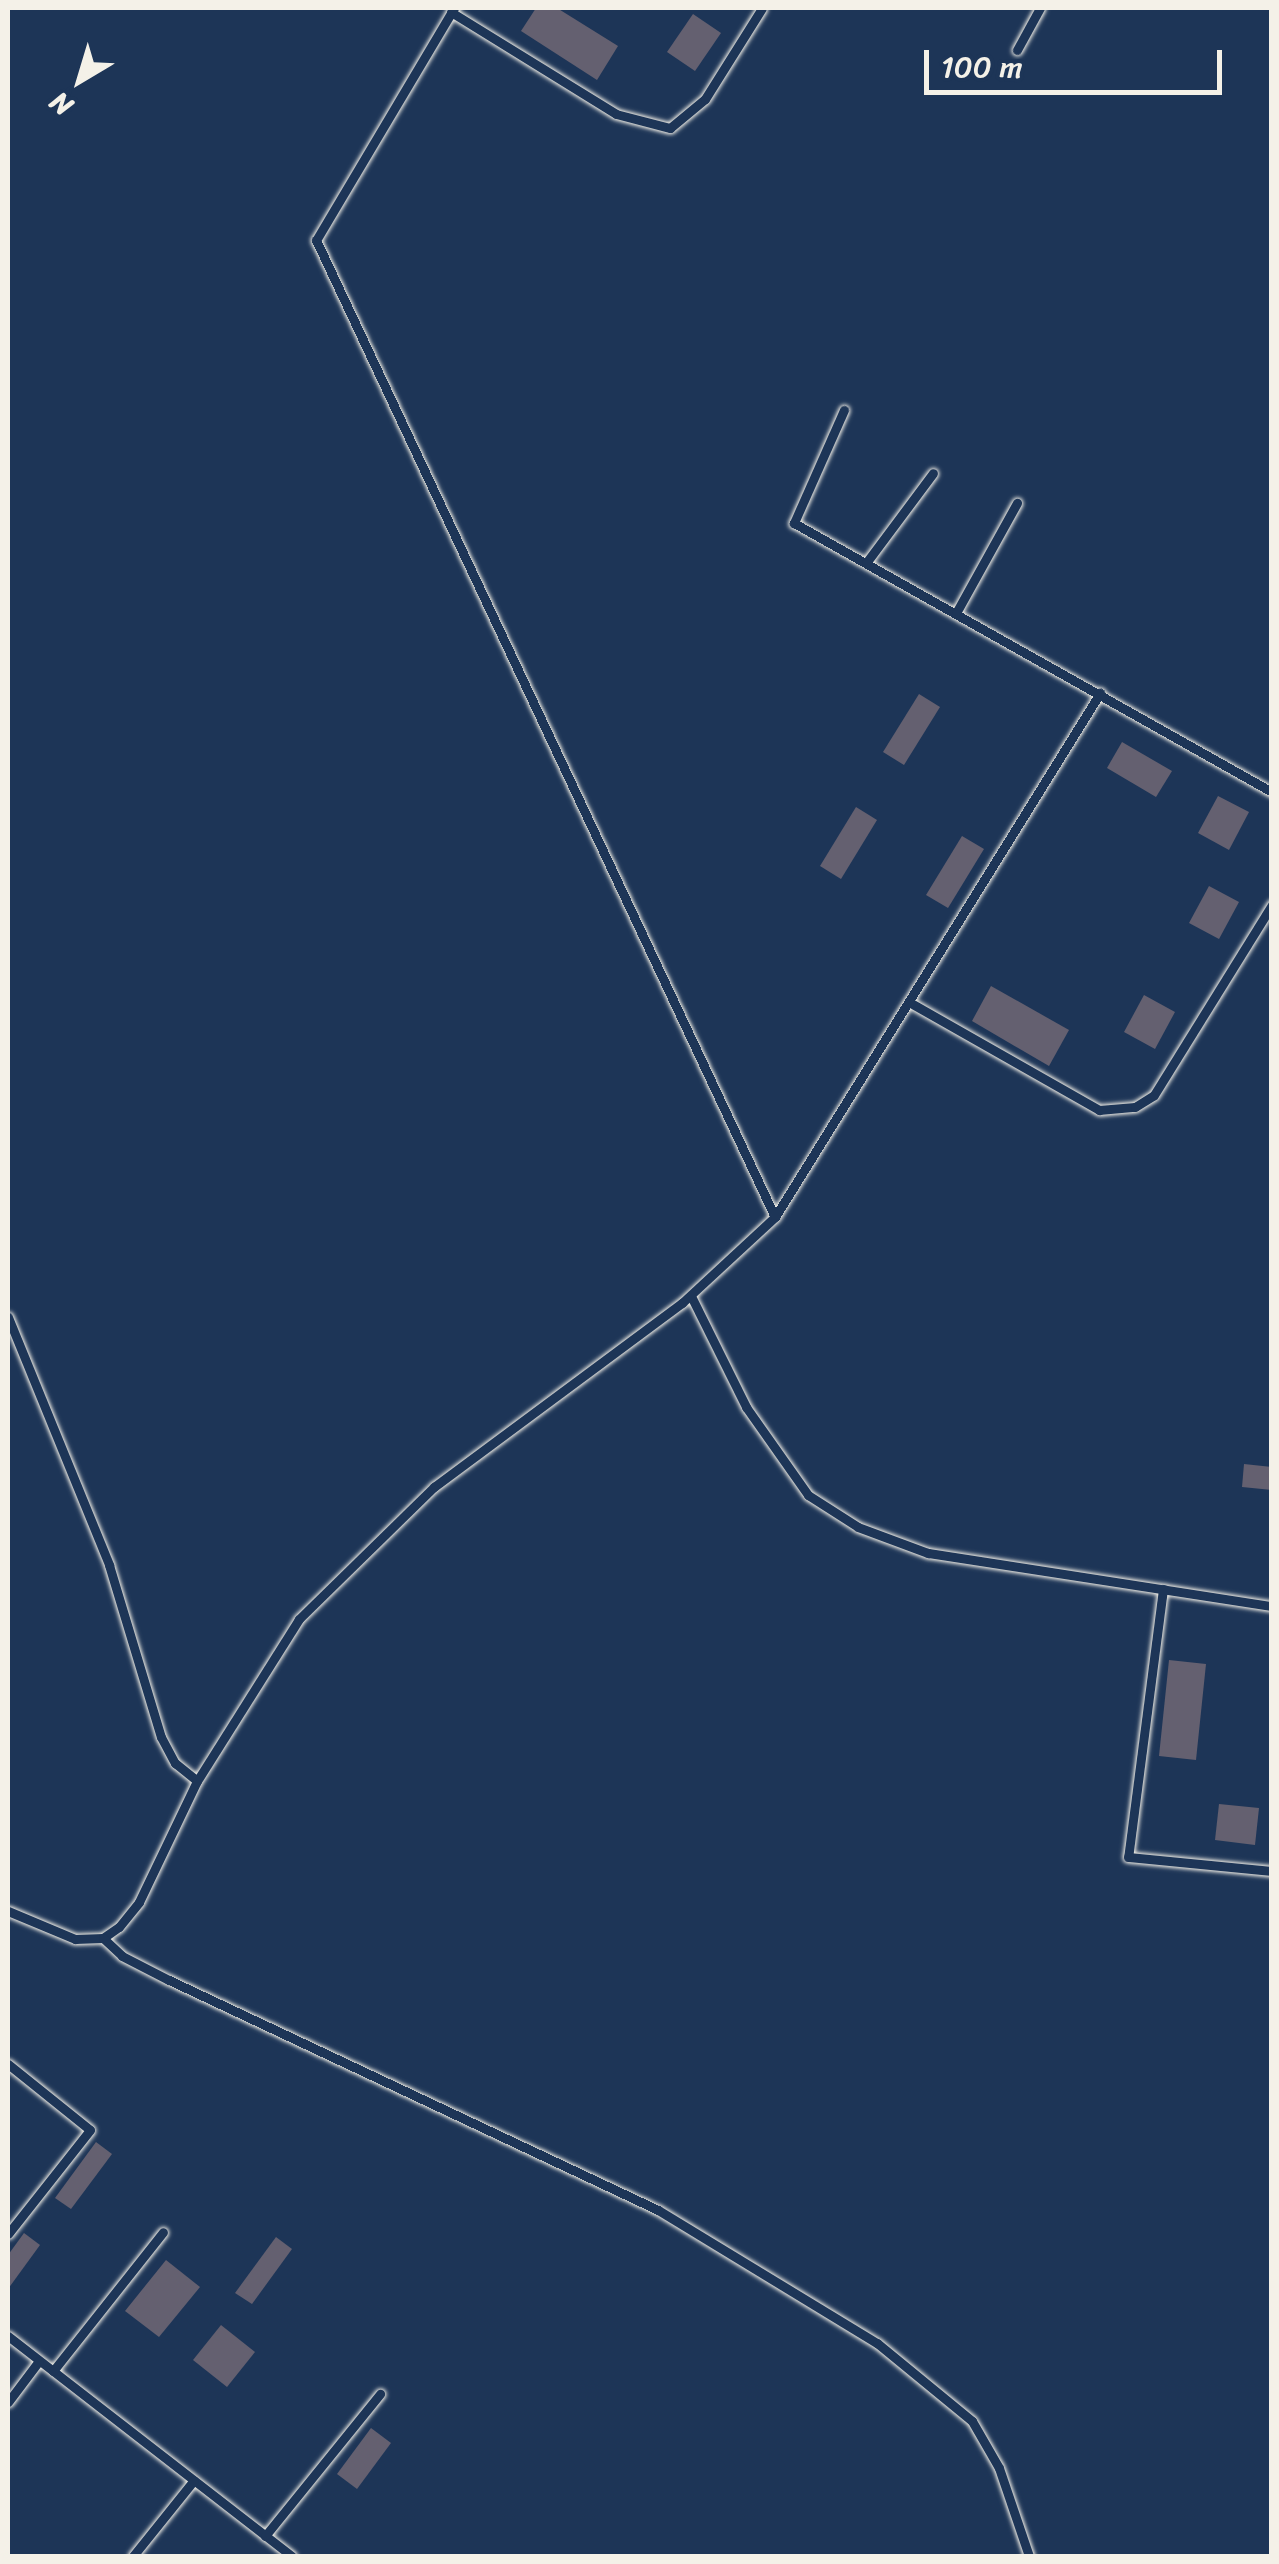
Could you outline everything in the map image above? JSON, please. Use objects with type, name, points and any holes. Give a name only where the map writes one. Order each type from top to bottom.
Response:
[{"type":"lane","points":[[762,8],[706,99],[670,128],[616,114],[453,10],[316,240],[775,1217]]},
{"type":"lane","points":[[1017,50],[1040,8]]},
{"type":"lane","points":[[844,410],[794,523],[1272,792]]},
{"type":"lane","points":[[866,563],[933,473]]},
{"type":"lane","points":[[956,613],[1017,503]]},
{"type":"lane","points":[[8,1911],[75,1939],[103,1938],[139,1902],[197,1781],[298,1619],[434,1488],[691,1296],[775,1217],[1100,694]]},
{"type":"lane","points":[[909,1002],[1099,1110],[1135,1107],[1154,1095],[1272,905]]},
{"type":"lane","points":[[691,1296],[746,1407],[808,1495],[858,1528],[928,1553],[1272,1606]]},
{"type":"lane","points":[[8,1317],[109,1565],[161,1738],[176,1764],[197,1781]]},
{"type":"lane","points":[[1162,1589],[1128,1857],[1272,1871]]},
{"type":"lane","points":[[103,1938],[122,1956],[169,1980],[658,2210],[877,2343],[972,2421],[1005,2482],[1028,2556]]},
{"type":"lane","points":[[8,2064],[90,2130],[8,2234]]},
{"type":"lane","points":[[53,2371],[163,2232]]},
{"type":"lane","points":[[8,2336],[292,2556]]},
{"type":"lane","points":[[8,2402],[39,2360]]},
{"type":"lane","points":[[266,2536],[380,2394]]},
{"type":"lane","points":[[133,2556],[194,2480]]},
{"type":"building","points":[[536,8],[557,8],[618,46],[597,80],[521,31]]},
{"type":"building","points":[[693,14],[721,33],[695,71],[667,52]]},
{"type":"building","points":[[919,694],[940,707],[904,765],[883,752]]},
{"type":"building","points":[[1122,742],[1172,771],[1156,797],[1107,768]]},
{"type":"building","points":[[1218,796],[1249,812],[1229,850],[1198,833]]},
{"type":"building","points":[[856,807],[877,820],[841,879],[820,866]]},
{"type":"building","points":[[962,836],[984,849],[948,908],[926,895]]},
{"type":"building","points":[[1209,886],[1239,902],[1219,939],[1189,923]]},
{"type":"building","points":[[991,986],[1069,1030],[1049,1066],[972,1021]]},
{"type":"building","points":[[1144,995],[1175,1012],[1155,1049],[1124,1032]]},
{"type":"building","points":[[1244,1464],[1272,1467],[1272,1490],[1242,1487]]},
{"type":"building","points":[[1169,1660],[1206,1664],[1196,1760],[1159,1756]]},
{"type":"building","points":[[1219,1804],[1259,1808],[1255,1845],[1215,1840]]},
{"type":"building","points":[[96,2142],[112,2154],[71,2209],[55,2198]]},
{"type":"building","points":[[24,2233],[40,2245],[8,2289],[8,2255]]},
{"type":"building","points":[[276,2237],[292,2249],[252,2304],[235,2293]]},
{"type":"building","points":[[166,2260],[200,2287],[159,2337],[125,2311]]},
{"type":"building","points":[[221,2325],[255,2352],[227,2387],[193,2360]]},
{"type":"building","points":[[371,2428],[391,2443],[357,2489],[337,2474]]}]
